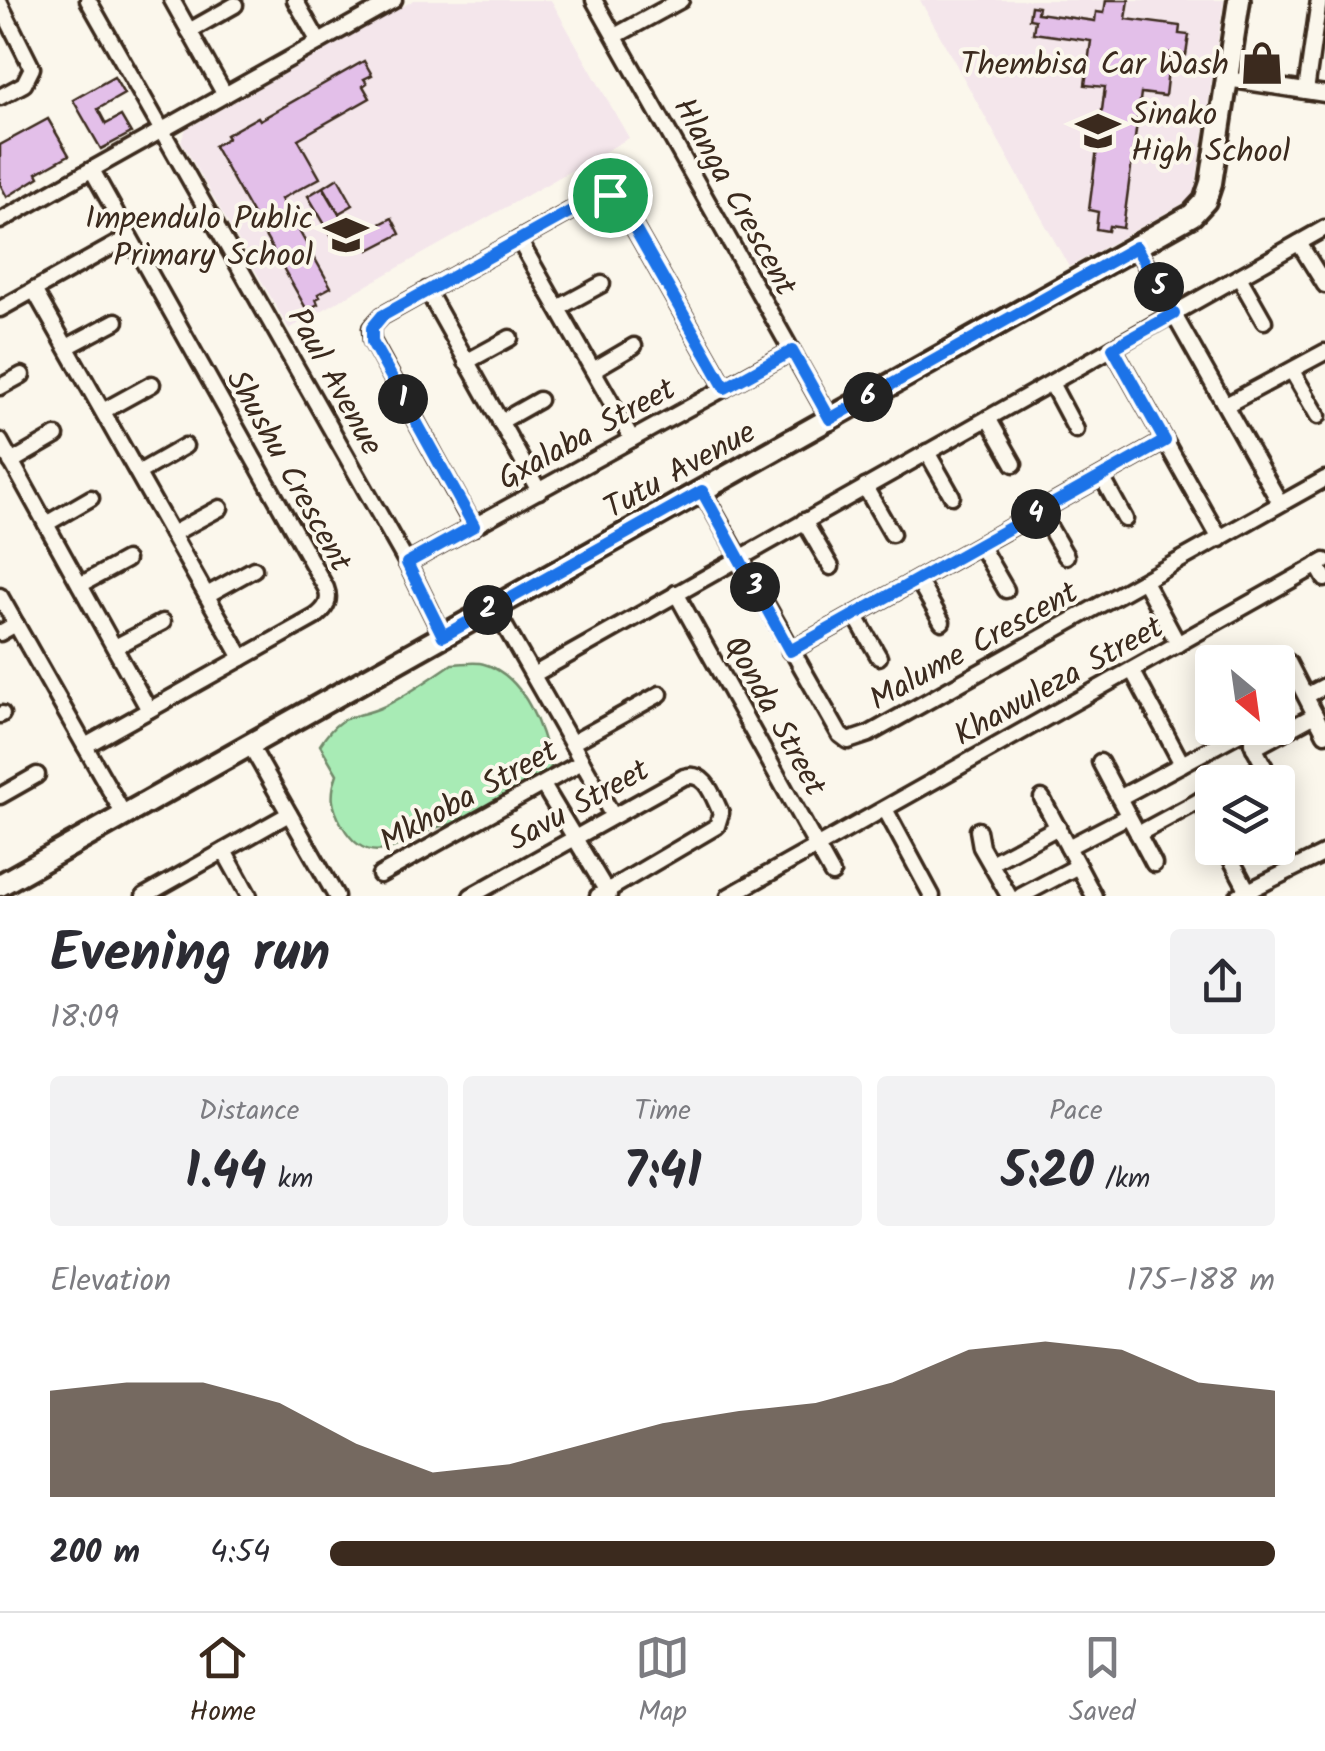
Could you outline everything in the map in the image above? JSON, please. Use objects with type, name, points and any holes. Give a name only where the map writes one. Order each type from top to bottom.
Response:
[{"type":"street","name":"Paul Avenue","points":[[88,0],[407,563],[443,636]]},
{"type":"street","points":[[172,0],[225,95]]},
{"type":"street","points":[[295,0],[319,42]]},
{"type":"street","points":[[1,220],[394,0]]},
{"type":"street","name":"Hlanga Crescent","points":[[594,0],[830,419]]},
{"type":"street","name":"Tutu Avenue","points":[[0,884],[1192,215],[1205,201],[1211,183],[1239,0]]},
{"type":"street","points":[[1306,91],[1321,26],[1319,0]]},
{"type":"street","points":[[615,36],[677,1]]},
{"type":"street","points":[[0,4],[32,68],[24,84],[0,97]]},
{"type":"street","points":[[190,31],[236,5]]},
{"type":"street","points":[[1227,79],[1325,94]]},
{"type":"street","name":"Shushu Crescent","points":[[85,746],[320,614],[328,602],[328,594],[92,170]]},
{"type":"street","points":[[474,526],[370,335],[374,322],[427,290],[598,196],[614,197],[725,388]]},
{"type":"street","points":[[533,675],[1325,228]]},
{"type":"street","points":[[0,309],[129,237]]},
{"type":"street","points":[[519,240],[632,440]]},
{"type":"street","points":[[1299,242],[1325,285]]},
{"type":"street","points":[[1136,247],[1280,504]]},
{"type":"street","points":[[1238,277],[1264,320]]},
{"type":"street","points":[[558,308],[602,284]]},
{"type":"street","points":[[34,290],[242,658]]},
{"type":"street","points":[[427,290],[538,491]]},
{"type":"street","points":[[67,347],[116,321]]},
{"type":"street","points":[[466,362],[510,338]]},
{"type":"street","points":[[593,370],[634,346]]},
{"type":"street","points":[[1113,348],[1220,539]]},
{"type":"street","name":"Gxalaba Street","points":[[407,563],[792,351]]},
{"type":"street","points":[[1226,405],[1325,352]]},
{"type":"street","points":[[1292,371],[1318,416]]},
{"type":"street","points":[[0,386],[22,374]]},
{"type":"street","points":[[1050,383],[1076,430]]},
{"type":"street","points":[[102,410],[152,384]]},
{"type":"street","points":[[500,422],[539,400]]},
{"type":"street","points":[[988,418],[1014,464]]},
{"type":"street","points":[[11,462],[56,436]]},
{"type":"street","points":[[790,651],[1165,441]]},
{"type":"street","points":[[0,442],[150,710]]},
{"type":"street","points":[[138,473],[184,446]]},
{"type":"street","points":[[927,452],[952,496]]},
{"type":"street","points":[[1102,477],[1126,520]]},
{"type":"street","name":"Malume Crescent","points":[[702,491],[840,735],[853,740],[1325,478]]},
{"type":"street","points":[[864,487],[892,534]]},
{"type":"street","points":[[46,524],[91,498]]},
{"type":"street","points":[[172,534],[220,508]]},
{"type":"street","points":[[1040,511],[1066,556]]},
{"type":"street","points":[[804,521],[831,566]]},
{"type":"street","points":[[980,545],[1006,590]]},
{"type":"street","points":[[80,584],[126,560]]},
{"type":"street","points":[[1321,563],[1325,579]]},
{"type":"street","name":"Khawuleza Street","points":[[729,896],[1321,563]]},
{"type":"street","points":[[207,595],[254,569]]},
{"type":"street","points":[[918,580],[942,622]]},
{"type":"street","points":[[1144,580],[1178,644]]},
{"type":"street","name":"Qonda Street","points":[[676,593],[832,874]]},
{"type":"street","points":[[0,596],[124,815]]},
{"type":"street","points":[[494,607],[613,816]]},
{"type":"street","points":[[854,615],[878,658]]},
{"type":"street","points":[[115,647],[163,622]]},
{"type":"street","points":[[0,633],[16,624]]},
{"type":"street","points":[[1132,670],[1182,764]]},
{"type":"street","points":[[1295,675],[1325,734]]},
{"type":"street","points":[[1306,696],[1325,686]]},
{"type":"street","points":[[572,744],[660,694]]},
{"type":"street","points":[[1254,748],[1315,714]]},
{"type":"street","points":[[250,744],[336,896]]},
{"type":"street","points":[[1119,798],[1216,745]]},
{"type":"street","points":[[1252,745],[1263,765]]},
{"type":"street","name":"Mkhoba Street","points":[[380,876],[582,762]]},
{"type":"street","points":[[1100,762],[1154,864]]},
{"type":"street","name":"Savu Street","points":[[470,896],[694,774],[705,782],[721,818],[712,830],[604,894]]},
{"type":"street","points":[[0,796],[37,775]]},
{"type":"street","points":[[543,785],[604,894]]},
{"type":"street","points":[[1042,798],[1094,896]]},
{"type":"street","points":[[1138,834],[1195,803]]},
{"type":"street","points":[[885,809],[931,896]]},
{"type":"street","points":[[144,896],[289,814]]},
{"type":"street","points":[[1068,847],[1128,816]]},
{"type":"street","points":[[991,863],[1058,828]]},
{"type":"street","points":[[978,830],[980,842],[1009,896]]},
{"type":"street","points":[[224,851],[249,896]]},
{"type":"street","points":[[1232,865],[1243,894],[1325,853]]},
{"type":"street","points":[[1021,896],[1078,866]]},
{"type":"shaded area","name":"Impendulo Public Primary School","points":[[414,0],[551,0],[629,138],[289,329],[181,141],[186,129]]},
{"type":"shaded area","name":"Sinako High School","points":[[920,0],[1224,0],[1195,191],[1189,200],[1069,267]]},
{"type":"green space","points":[[452,664],[484,664],[511,680],[537,721],[551,767],[545,776],[451,824],[394,847],[367,849],[354,841],[338,818],[333,800],[337,774],[320,745],[342,721],[394,702]]},
{"type":"building","points":[[1106,0],[1129,0],[1126,19],[1180,26],[1179,34],[1189,35],[1186,55],[1170,53],[1165,96],[1141,93],[1123,228],[1109,226],[1108,231],[1096,229],[1098,212],[1089,210],[1105,87],[1085,85],[1091,41],[1033,33],[1035,20],[1029,19],[1031,6],[1038,7],[1037,13],[1095,21],[1096,12],[1104,13]]},
{"type":"building","points":[[364,61],[372,75],[364,79],[367,83],[363,86],[370,98],[298,139],[320,178],[281,199],[331,287],[318,294],[318,304],[307,310],[214,146],[228,138],[226,135]]},
{"type":"building","points":[[114,77],[124,94],[98,109],[106,124],[121,116],[131,133],[101,149],[73,100]]},
{"type":"building","points":[[48,119],[69,155],[37,173],[39,177],[7,197],[0,184],[0,145]]},
{"type":"building","points":[[338,178],[353,205],[339,213],[324,187]]},
{"type":"building","points":[[323,187],[346,226],[331,235],[308,196]]},
{"type":"building","points":[[392,218],[400,234],[369,250],[361,234]]},
{"type":"place","name":"Thembisa Car Wash","points":[[1262,63]]},
{"type":"place","name":"Sinako High School","points":[[1098,131]]},
{"type":"place","name":"Impendulo Public Primary School","points":[[346,235]]},
{"type":"route","points":[[610,195],[622,206],[725,388],[792,351],[830,419],[1136,247],[1174,314],[1113,348],[1165,441],[790,651],[702,491],[443,636],[407,563],[474,526],[372,342],[374,322],[598,196],[610,195]]}]
